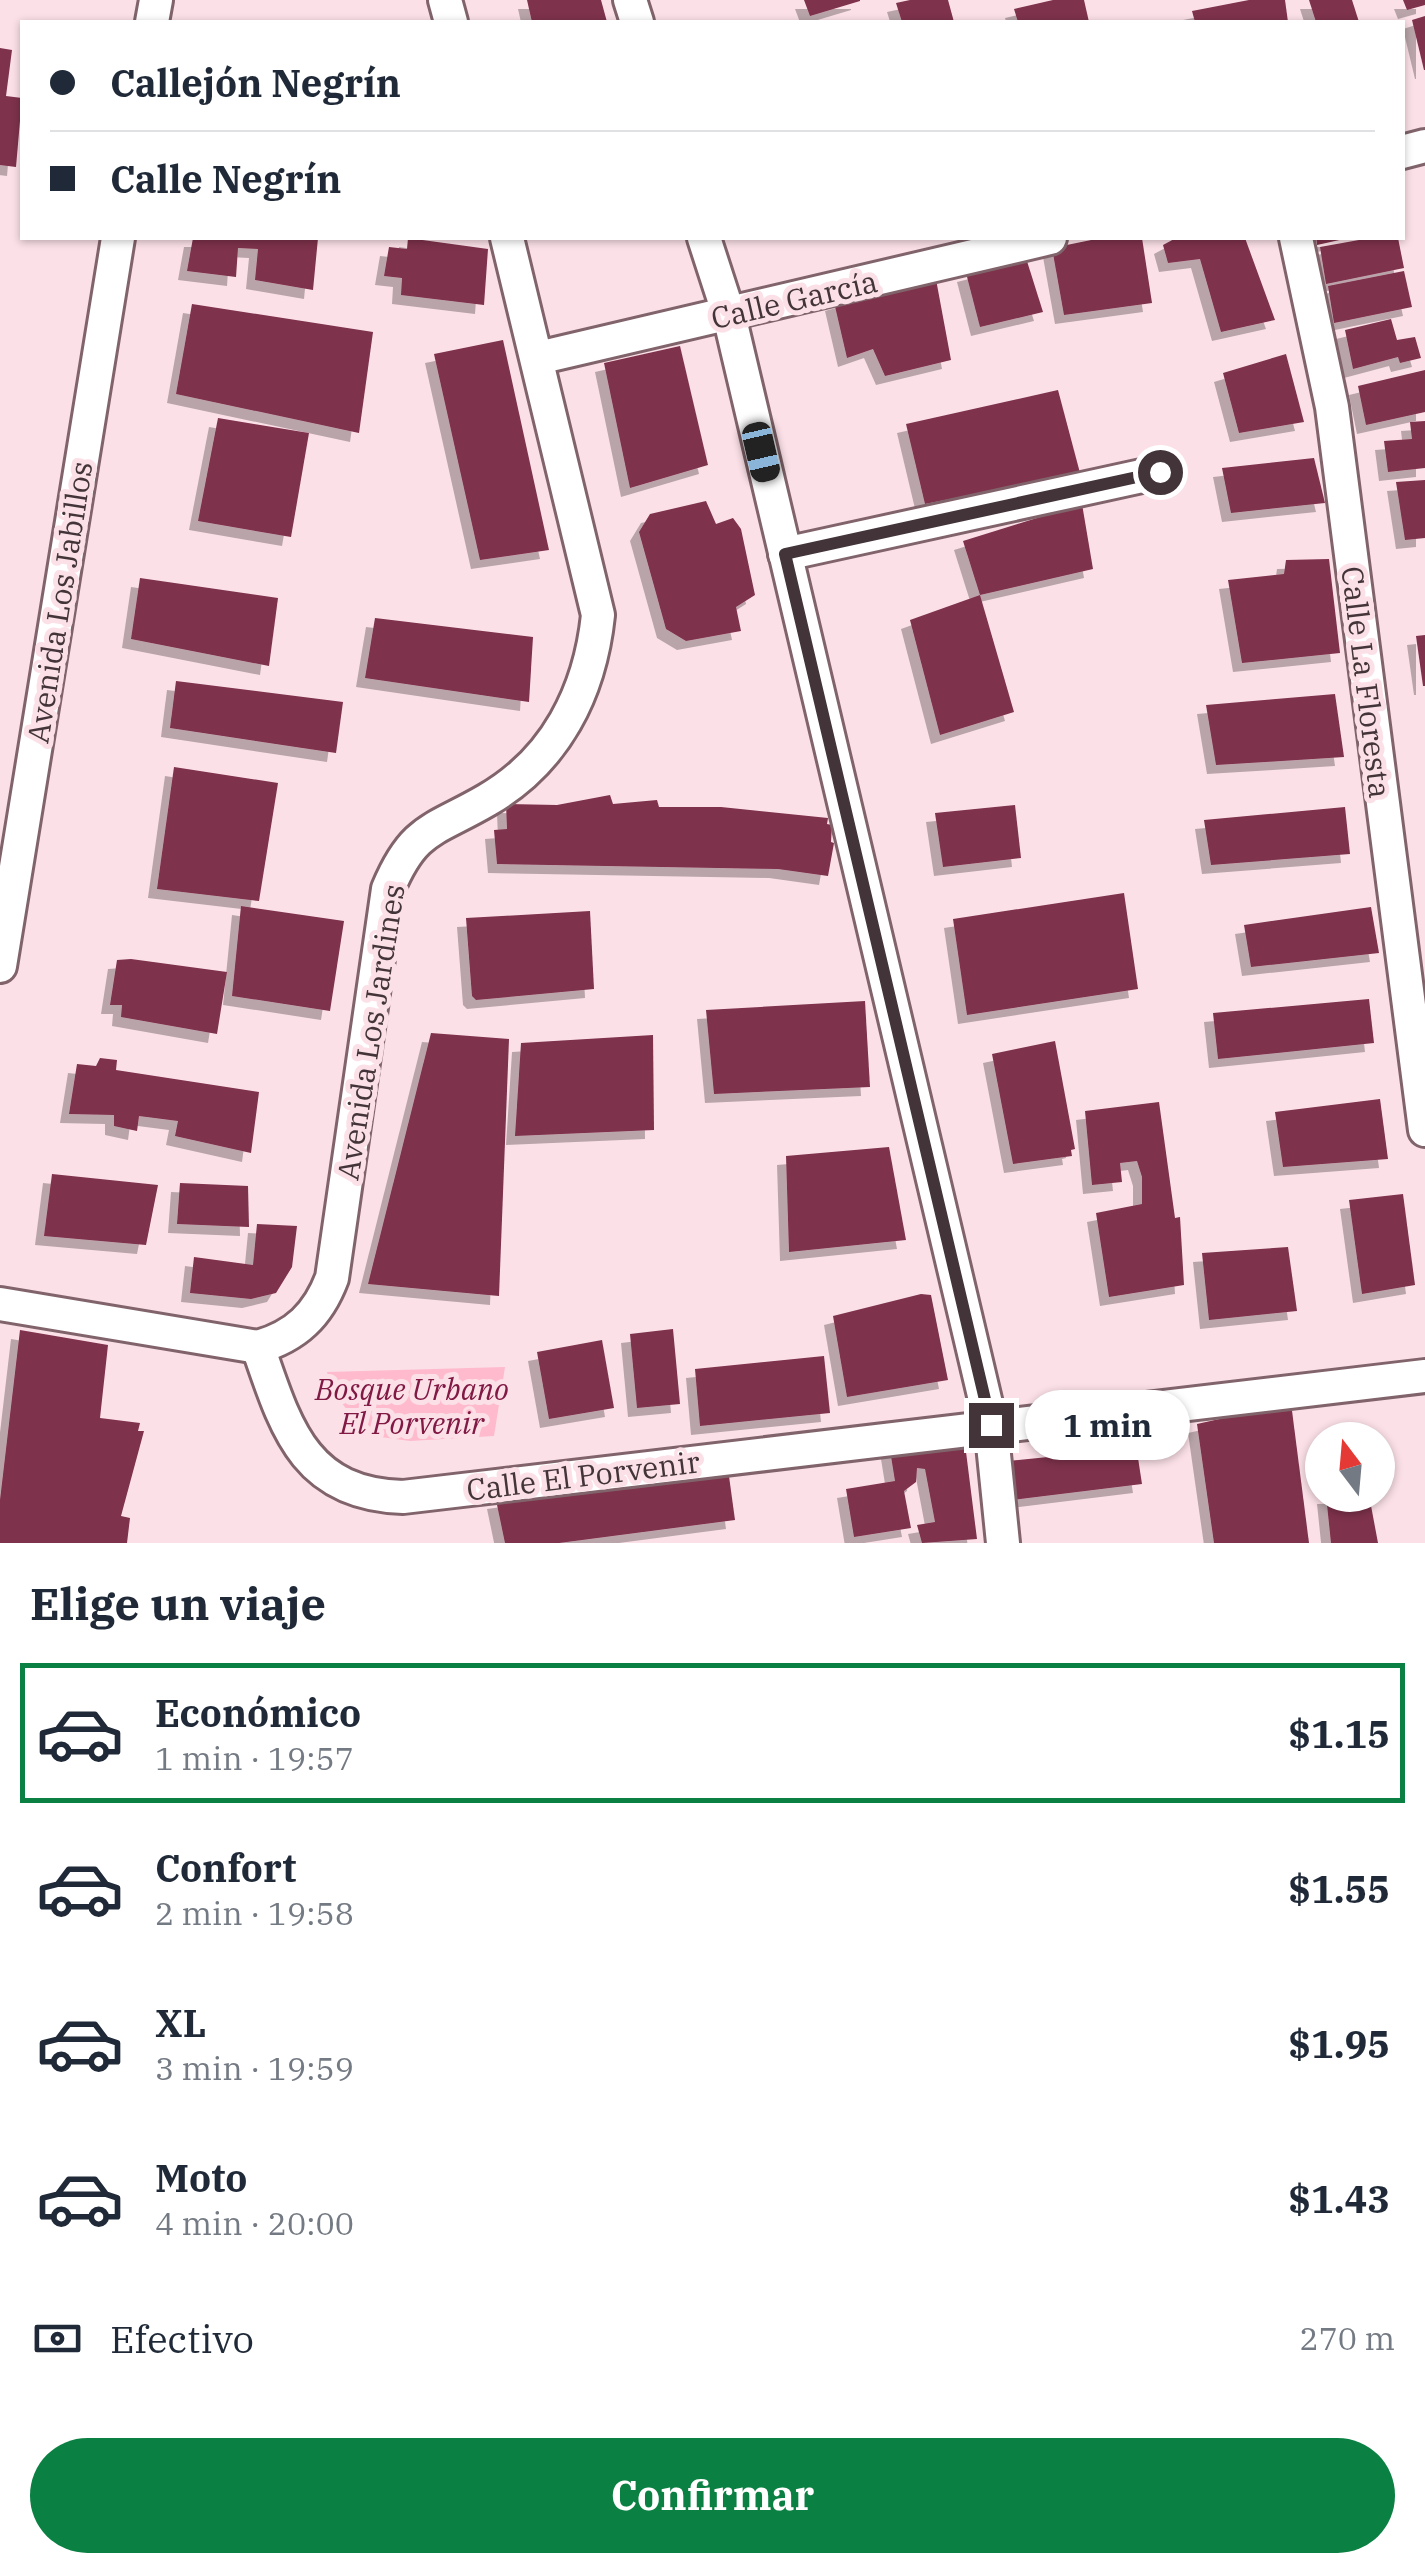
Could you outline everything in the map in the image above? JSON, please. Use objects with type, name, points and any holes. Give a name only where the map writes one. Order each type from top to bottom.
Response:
[{"type":"street","name":"Avenida Los Jabillos","points":[[0,966],[118,240]]},
{"type":"street","name":"Avenida Los Jardines","points":[[258,1346],[296,1332],[322,1305],[332,1278],[388,889],[404,852],[440,822],[489,799],[528,768],[576,704],[593,662],[598,616],[508,240]]},
{"type":"street","points":[[705,240],[729,315],[991,1425],[1004,1543]]},
{"type":"street","name":"Calle García","points":[[538,358],[1042,240]]},
{"type":"street","name":"Calle La Floresta","points":[[1296,240],[1332,407],[1425,1130]]},
{"type":"street","points":[[785,554],[1160,472]]},
{"type":"street","points":[[0,1304],[258,1346]]},
{"type":"street","name":"Calle El Porvenir","points":[[258,1346],[280,1412],[300,1448],[322,1474],[354,1492],[403,1497],[1425,1376]]},
{"type":"green space","name":"Bosque Urbano El Porvenir","points":[[505,1367],[494,1436],[410,1441],[366,1435],[332,1390],[327,1372]]},
{"type":"building","points":[[527,0],[601,0],[606,20],[532,20]]},
{"type":"building","points":[[804,0],[860,0],[860,1],[810,16]]},
{"type":"building","points":[[948,0],[953,20],[901,20],[896,3]]},
{"type":"building","points":[[1053,0],[1084,0],[1089,20],[1017,20],[1014,9]]},
{"type":"building","points":[[1249,0],[1285,0],[1288,20],[1194,20],[1192,11]]},
{"type":"building","points":[[1309,0],[1352,0],[1358,20],[1315,20]]},
{"type":"building","points":[[1403,0],[1425,0],[1425,5],[1407,10]]},
{"type":"building","points":[[1425,16],[1425,70],[1424,70],[1412,20]]},
{"type":"building","points":[[0,48],[12,50],[6,96],[20,98],[20,121],[16,167],[0,165]]},
{"type":"building","points":[[193,240],[318,240],[313,290],[255,280],[258,249],[238,248],[236,277],[187,271]]},
{"type":"building","points":[[408,240],[423,240],[488,249],[484,305],[401,295],[402,278],[384,276],[389,247],[407,249]]},
{"type":"building","points":[[1091,240],[1142,240],[1152,303],[1064,315],[1052,248]]},
{"type":"building","points":[[1172,240],[1246,240],[1275,320],[1221,332],[1200,259],[1168,263],[1163,245]]},
{"type":"building","points":[[1359,240],[1398,240],[1404,268],[1326,284],[1320,247]]},
{"type":"building","points":[[1026,258],[1043,312],[980,327],[966,273]]},
{"type":"building","points":[[1404,271],[1412,307],[1334,323],[1328,286]]},
{"type":"building","points":[[935,274],[951,360],[885,376],[873,349],[847,358],[834,302]]},
{"type":"building","points":[[192,304],[373,332],[359,433],[176,394]]},
{"type":"building","points":[[1391,319],[1397,340],[1415,337],[1421,358],[1400,363],[1398,357],[1353,369],[1345,330]]},
{"type":"building","points":[[503,340],[549,550],[480,560],[434,354]]},
{"type":"building","points":[[680,346],[708,465],[630,488],[604,363]]},
{"type":"building","points":[[1286,354],[1304,422],[1239,433],[1223,373]]},
{"type":"building","points":[[1425,370],[1425,412],[1366,425],[1358,386]]},
{"type":"building","points":[[1058,390],[1080,473],[925,504],[906,424]]},
{"type":"building","points":[[218,418],[309,433],[291,537],[198,521]]},
{"type":"building","points":[[1425,421],[1425,468],[1388,472],[1384,441],[1412,439],[1410,422]]},
{"type":"building","points":[[1314,458],[1325,503],[1231,513],[1222,468]]},
{"type":"building","points":[[1425,480],[1425,538],[1405,540],[1396,482]]},
{"type":"building","points":[[706,501],[716,524],[733,518],[741,529],[755,595],[736,607],[741,631],[686,641],[666,629],[639,532],[650,514]]},
{"type":"building","points":[[1082,504],[1093,569],[980,595],[963,541]]},
{"type":"building","points":[[1329,559],[1340,653],[1242,663],[1228,580],[1284,574],[1286,560]]},
{"type":"building","points":[[140,578],[278,598],[269,666],[131,639]]},
{"type":"building","points":[[980,595],[1014,712],[940,735],[910,620]]},
{"type":"building","points":[[375,618],[533,637],[529,702],[365,678]]},
{"type":"building","points":[[1425,635],[1425,686],[1423,686],[1416,636]]},
{"type":"building","points":[[176,681],[343,702],[336,753],[170,728]]},
{"type":"building","points":[[1335,694],[1344,757],[1216,765],[1206,705]]},
{"type":"building","points":[[174,767],[278,783],[259,901],[157,889]]},
{"type":"building","points":[[610,795],[613,804],[657,800],[659,807],[721,807],[828,818],[834,843],[828,876],[778,869],[497,864],[494,830],[507,829],[506,804],[557,805]]},
{"type":"building","points":[[1015,805],[1021,858],[943,867],[935,813]]},
{"type":"building","points":[[1345,807],[1350,854],[1211,865],[1204,820]]},
{"type":"building","points":[[1124,893],[1138,989],[967,1015],[953,919]]},
{"type":"building","points":[[241,906],[344,921],[330,1011],[232,996]]},
{"type":"building","points":[[1371,907],[1379,953],[1251,967],[1244,925]]},
{"type":"building","points":[[590,911],[594,989],[476,1000],[472,996],[466,918]]},
{"type":"building","points":[[117,960],[227,972],[217,1034],[121,1017],[122,1005],[110,1005]]},
{"type":"building","points":[[1369,999],[1374,1043],[1218,1059],[1213,1013]]},
{"type":"building","points":[[865,1001],[870,1087],[714,1094],[706,1010]]},
{"type":"building","points":[[431,1033],[509,1039],[499,1296],[368,1284]]},
{"type":"building","points":[[653,1035],[654,1130],[515,1136],[521,1043]]},
{"type":"building","points":[[1055,1041],[1075,1149],[1071,1150],[1072,1156],[1013,1164],[992,1054]]},
{"type":"building","points":[[100,1058],[117,1060],[116,1070],[259,1092],[251,1153],[175,1136],[178,1121],[139,1116],[137,1131],[114,1126],[114,1115],[69,1114],[77,1064],[96,1066]]},
{"type":"building","points":[[1380,1099],[1388,1159],[1283,1167],[1275,1112]]},
{"type":"building","points":[[1159,1102],[1175,1218],[1180,1217],[1184,1285],[1109,1297],[1096,1213],[1142,1204],[1142,1177],[1137,1161],[1120,1163],[1122,1182],[1092,1185],[1085,1111]]},
{"type":"building","points":[[889,1147],[906,1240],[789,1252],[786,1156]]},
{"type":"building","points":[[52,1174],[158,1185],[146,1245],[44,1236]]},
{"type":"building","points":[[180,1183],[248,1186],[249,1227],[177,1224]]},
{"type":"building","points":[[1403,1194],[1415,1285],[1362,1294],[1349,1200]]},
{"type":"building","points":[[257,1224],[297,1226],[292,1267],[276,1293],[251,1299],[190,1293],[194,1257],[253,1265]]},
{"type":"building","points":[[1288,1247],[1297,1311],[1209,1320],[1202,1253]]},
{"type":"building","points":[[921,1294],[931,1295],[948,1380],[847,1397],[833,1316]]},
{"type":"building","points":[[673,1329],[680,1404],[637,1408],[630,1334]]},
{"type":"building","points":[[20,1330],[108,1345],[100,1418],[140,1423],[138,1431],[144,1431],[121,1516],[130,1518],[127,1543],[0,1543],[0,1500]]},
{"type":"building","points":[[602,1340],[614,1408],[549,1419],[537,1352]]},
{"type":"building","points":[[824,1356],[830,1413],[700,1426],[695,1369]]},
{"type":"building","points":[[1291,1403],[1309,1543],[1214,1543],[1197,1424]]},
{"type":"building","points":[[1055,1418],[1132,1419],[1142,1484],[1012,1500],[1008,1461],[1058,1456]]},
{"type":"building","points":[[964,1436],[977,1539],[922,1543],[917,1525],[935,1522],[925,1469],[917,1468],[916,1482],[904,1491],[911,1528],[854,1537],[846,1489],[895,1481],[889,1444]]},
{"type":"building","points":[[728,1469],[735,1520],[559,1543],[505,1543],[496,1500]]},
{"type":"building","points":[[1328,1512],[1372,1512],[1378,1543],[1331,1543]]},
{"type":"route","points":[[991,1425],[785,554],[1160,472]]}]
